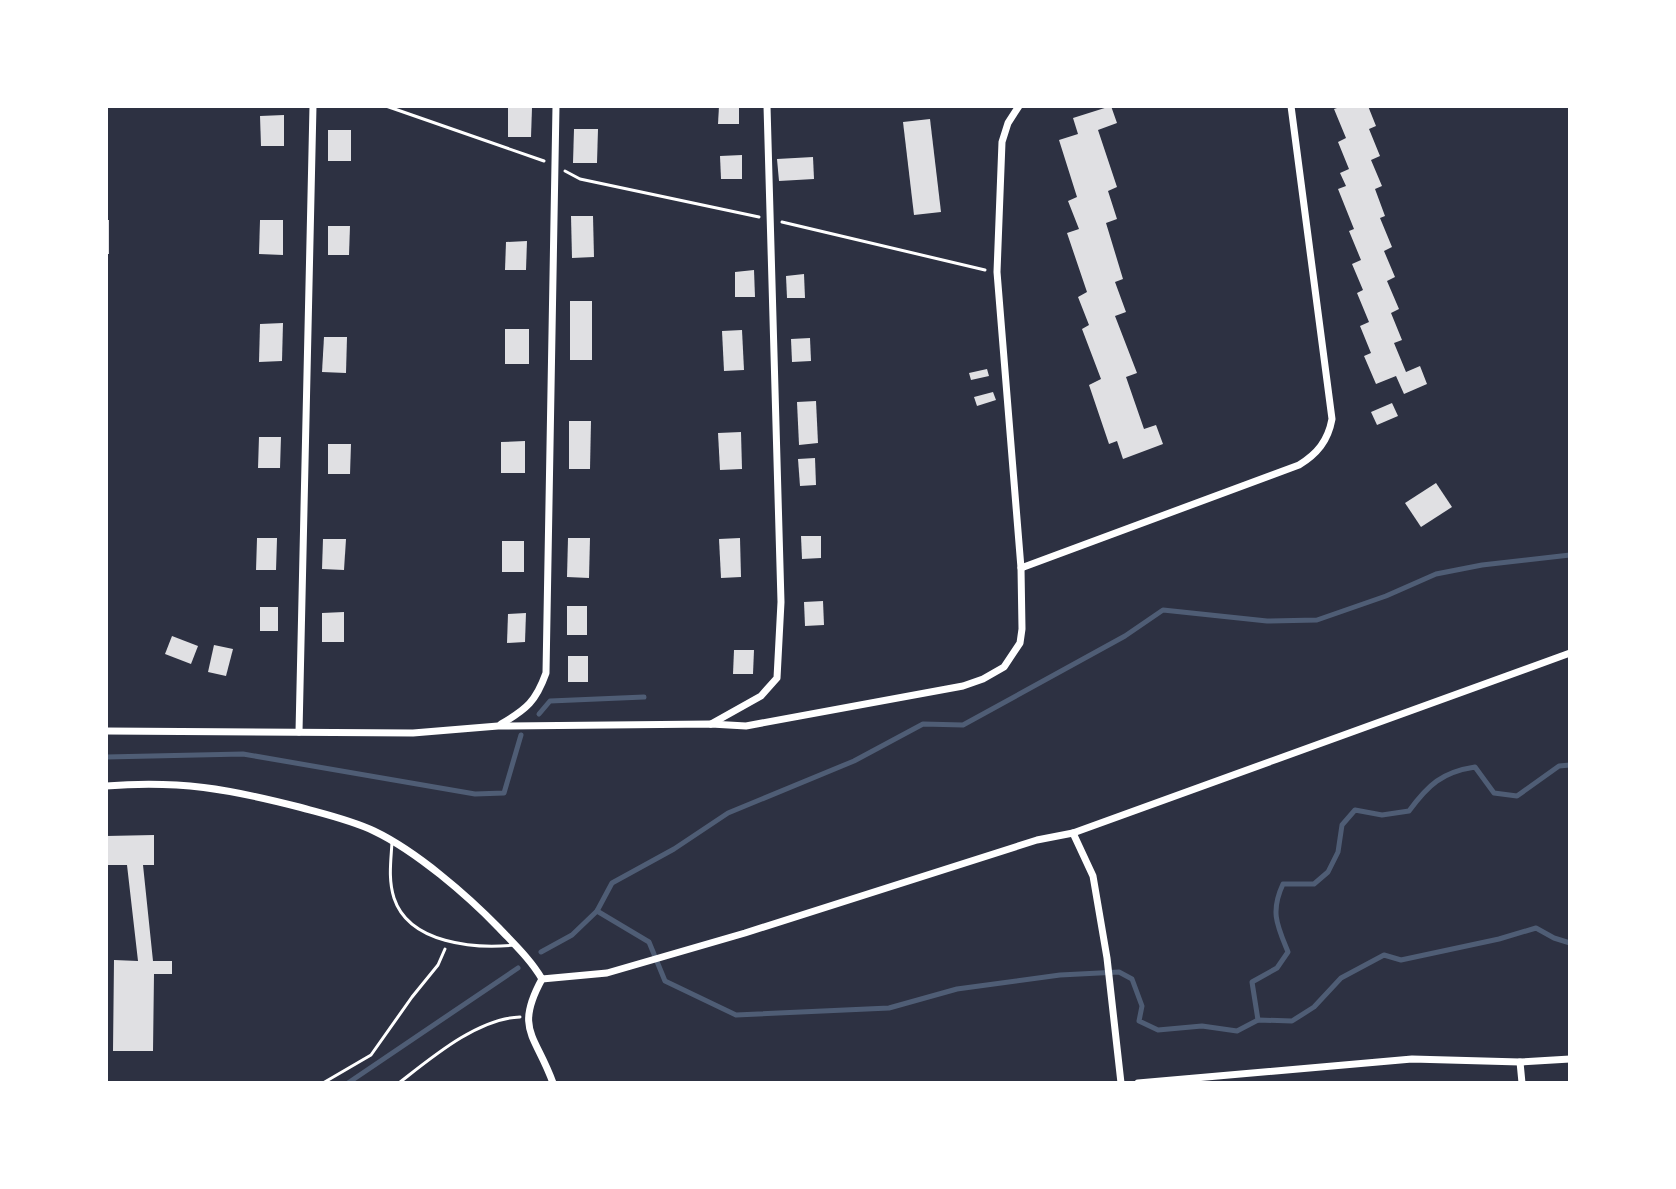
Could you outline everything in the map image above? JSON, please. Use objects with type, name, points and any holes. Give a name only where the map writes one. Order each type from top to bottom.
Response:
[{"type":"street","points":[[299,732],[313,106]]},
{"type":"street","points":[[498,726],[524,710],[538,693],[546,673],[556,106]]},
{"type":"street","points":[[711,724],[761,696],[777,678],[781,602],[767,106]]},
{"type":"street","points":[[106,731],[413,733],[498,726],[746,726],[963,686],[1004,667],[1020,643],[1021,568],[997,272],[1002,142],[1008,123],[1019,106]]},
{"type":"street","points":[[1021,568],[1299,465],[1312,457],[1323,444],[1332,419],[1291,106]]},
{"type":"street","points":[[542,979],[607,973],[644,963],[1037,840],[1073,833],[1570,653]]},
{"type":"street","points":[[106,786],[201,785],[331,816],[372,830],[392,841],[467,897],[532,962],[542,979]]},
{"type":"street","points":[[1073,833],[1093,876],[1107,958],[1121,1083]]},
{"type":"street","points":[[542,979],[527,1017],[553,1083]]},
{"type":"street","points":[[1138,1083],[1412,1059],[1520,1062],[1570,1059]]},
{"type":"street","points":[[1520,1062],[1522,1083]]},
{"type":"lane","points":[[392,841],[389,876],[395,901],[407,919],[448,942],[490,948],[515,945]]},
{"type":"path","points":[[386,106],[555,165]]},
{"type":"path","points":[[323,1083],[371,1055],[438,965],[448,942]]},
{"type":"path","points":[[399,1083],[441,1050],[494,1022],[510,1017],[527,1017]]},
{"type":"building","points":[[719,106],[739,106],[739,124],[718,124]]},
{"type":"building","points":[[1111,106],[1117,123],[1098,130],[1117,187],[1108,191],[1117,219],[1106,223],[1123,279],[1115,282],[1126,312],[1115,316],[1137,373],[1126,377],[1144,429],[1156,425],[1163,444],[1123,459],[1117,441],[1109,444],[1089,385],[1101,379],[1082,329],[1089,325],[1078,297],[1087,292],[1067,233],[1079,229],[1068,201],[1077,197],[1059,140],[1078,134],[1073,118]]},
{"type":"building","points":[[1368,106],[1376,126],[1369,129],[1380,156],[1371,160],[1382,186],[1375,189],[1385,216],[1380,218],[1392,247],[1384,251],[1395,277],[1387,281],[1399,309],[1391,313],[1402,340],[1394,343],[1406,372],[1420,366],[1427,384],[1404,394],[1396,376],[1376,384],[1364,356],[1371,353],[1360,326],[1369,322],[1357,293],[1363,290],[1352,264],[1361,260],[1349,231],[1354,229],[1338,189],[1346,186],[1340,173],[1349,169],[1338,142],[1346,138],[1334,109]]},
{"type":"building","points":[[508,108],[532,108],[531,137],[508,137]]},
{"type":"building","points":[[284,115],[284,146],[261,146],[260,116]]},
{"type":"building","points":[[930,119],[941,212],[914,215],[903,122]]},
{"type":"building","points":[[574,129],[598,129],[597,163],[573,163]]},
{"type":"building","points":[[328,130],[351,130],[351,161],[328,161]]},
{"type":"building","points":[[742,155],[742,179],[721,179],[720,156]]},
{"type":"building","points":[[813,157],[814,179],[779,181],[777,159]]},
{"type":"building","points":[[571,216],[593,216],[594,257],[572,258]]},
{"type":"building","points":[[106,220],[109,220],[109,254],[106,254]]},
{"type":"building","points":[[260,220],[283,220],[283,255],[259,254]]},
{"type":"building","points":[[328,226],[350,226],[349,255],[328,255]]},
{"type":"building","points":[[527,241],[526,270],[505,270],[506,242]]},
{"type":"building","points":[[754,270],[755,297],[735,297],[735,272]]},
{"type":"building","points":[[804,274],[805,298],[787,298],[786,276]]},
{"type":"building","points":[[570,301],[592,301],[592,360],[570,360]]},
{"type":"building","points":[[283,323],[282,361],[259,362],[260,324]]},
{"type":"building","points":[[505,329],[529,329],[529,364],[505,364]]},
{"type":"building","points":[[742,330],[744,370],[724,371],[722,331]]},
{"type":"building","points":[[324,337],[347,337],[346,373],[322,372]]},
{"type":"building","points":[[810,338],[811,361],[792,362],[791,339]]},
{"type":"building","points":[[987,369],[989,376],[971,380],[969,373]]},
{"type":"building","points":[[993,392],[996,400],[977,406],[974,397]]},
{"type":"building","points":[[816,401],[818,443],[799,445],[797,402]]},
{"type":"building","points":[[1392,403],[1398,416],[1377,425],[1371,412]]},
{"type":"building","points":[[569,421],[591,421],[590,469],[569,469]]},
{"type":"building","points":[[741,432],[742,469],[720,470],[718,433]]},
{"type":"building","points":[[259,437],[281,437],[280,468],[258,468]]},
{"type":"building","points":[[525,441],[525,473],[501,473],[501,442]]},
{"type":"building","points":[[328,444],[351,444],[350,474],[328,474]]},
{"type":"building","points":[[815,458],[816,485],[800,486],[798,459]]},
{"type":"building","points":[[1436,483],[1452,507],[1421,527],[1405,503]]},
{"type":"building","points":[[801,536],[821,536],[821,558],[802,559]]},
{"type":"building","points":[[257,538],[277,538],[276,570],[256,570]]},
{"type":"building","points":[[568,538],[590,538],[589,578],[567,577]]},
{"type":"building","points":[[740,538],[741,577],[721,578],[719,539]]},
{"type":"building","points":[[323,539],[346,539],[344,570],[322,569]]},
{"type":"building","points":[[502,541],[524,541],[524,572],[502,572]]},
{"type":"building","points":[[823,601],[824,625],[805,626],[804,602]]},
{"type":"building","points":[[567,606],[587,606],[587,635],[567,635]]},
{"type":"building","points":[[260,607],[278,607],[278,631],[260,631]]},
{"type":"building","points":[[344,612],[344,642],[322,642],[322,613]]},
{"type":"building","points":[[526,613],[525,642],[507,643],[508,614]]},
{"type":"building","points":[[172,636],[198,646],[191,664],[165,654]]},
{"type":"building","points":[[214,645],[233,649],[226,676],[208,672]]},
{"type":"building","points":[[734,650],[754,650],[753,674],[733,674]]},
{"type":"building","points":[[568,656],[588,656],[588,682],[568,682]]},
{"type":"building","points":[[154,835],[154,865],[143,865],[153,961],[172,961],[172,974],[154,974],[153,1051],[113,1051],[114,960],[138,961],[127,865],[106,865],[106,836]]},
{"type":"waterway","points":[[541,952],[572,935],[597,911],[612,883],[674,849],[728,813],[854,761],[923,724],[963,725],[1125,636],[1163,610],[1267,621],[1317,620],[1386,596],[1436,574],[1482,565],[1570,555]]},
{"type":"waterway","points":[[539,714],[550,701],[644,697]]},
{"type":"waterway","points":[[106,757],[243,754],[475,794],[504,793],[521,735]]},
{"type":"waterway","points":[[1258,1020],[1252,982],[1277,968],[1288,952],[1276,918],[1283,884],[1314,884],[1328,872],[1338,852],[1342,825],[1355,810],[1382,815],[1409,811],[1437,781],[1453,772],[1475,767],[1494,793],[1517,796],[1559,766],[1570,765]]},
{"type":"waterway","points":[[597,911],[649,942],[665,981],[736,1015],[889,1008],[957,989],[1060,975],[1119,972],[1132,979],[1142,1006],[1139,1021],[1158,1030],[1202,1026],[1237,1031],[1258,1020],[1292,1021],[1314,1007],[1341,978],[1384,955],[1401,960],[1536,928],[1570,943]]},
{"type":"waterway","points":[[348,1083],[518,968]]}]
